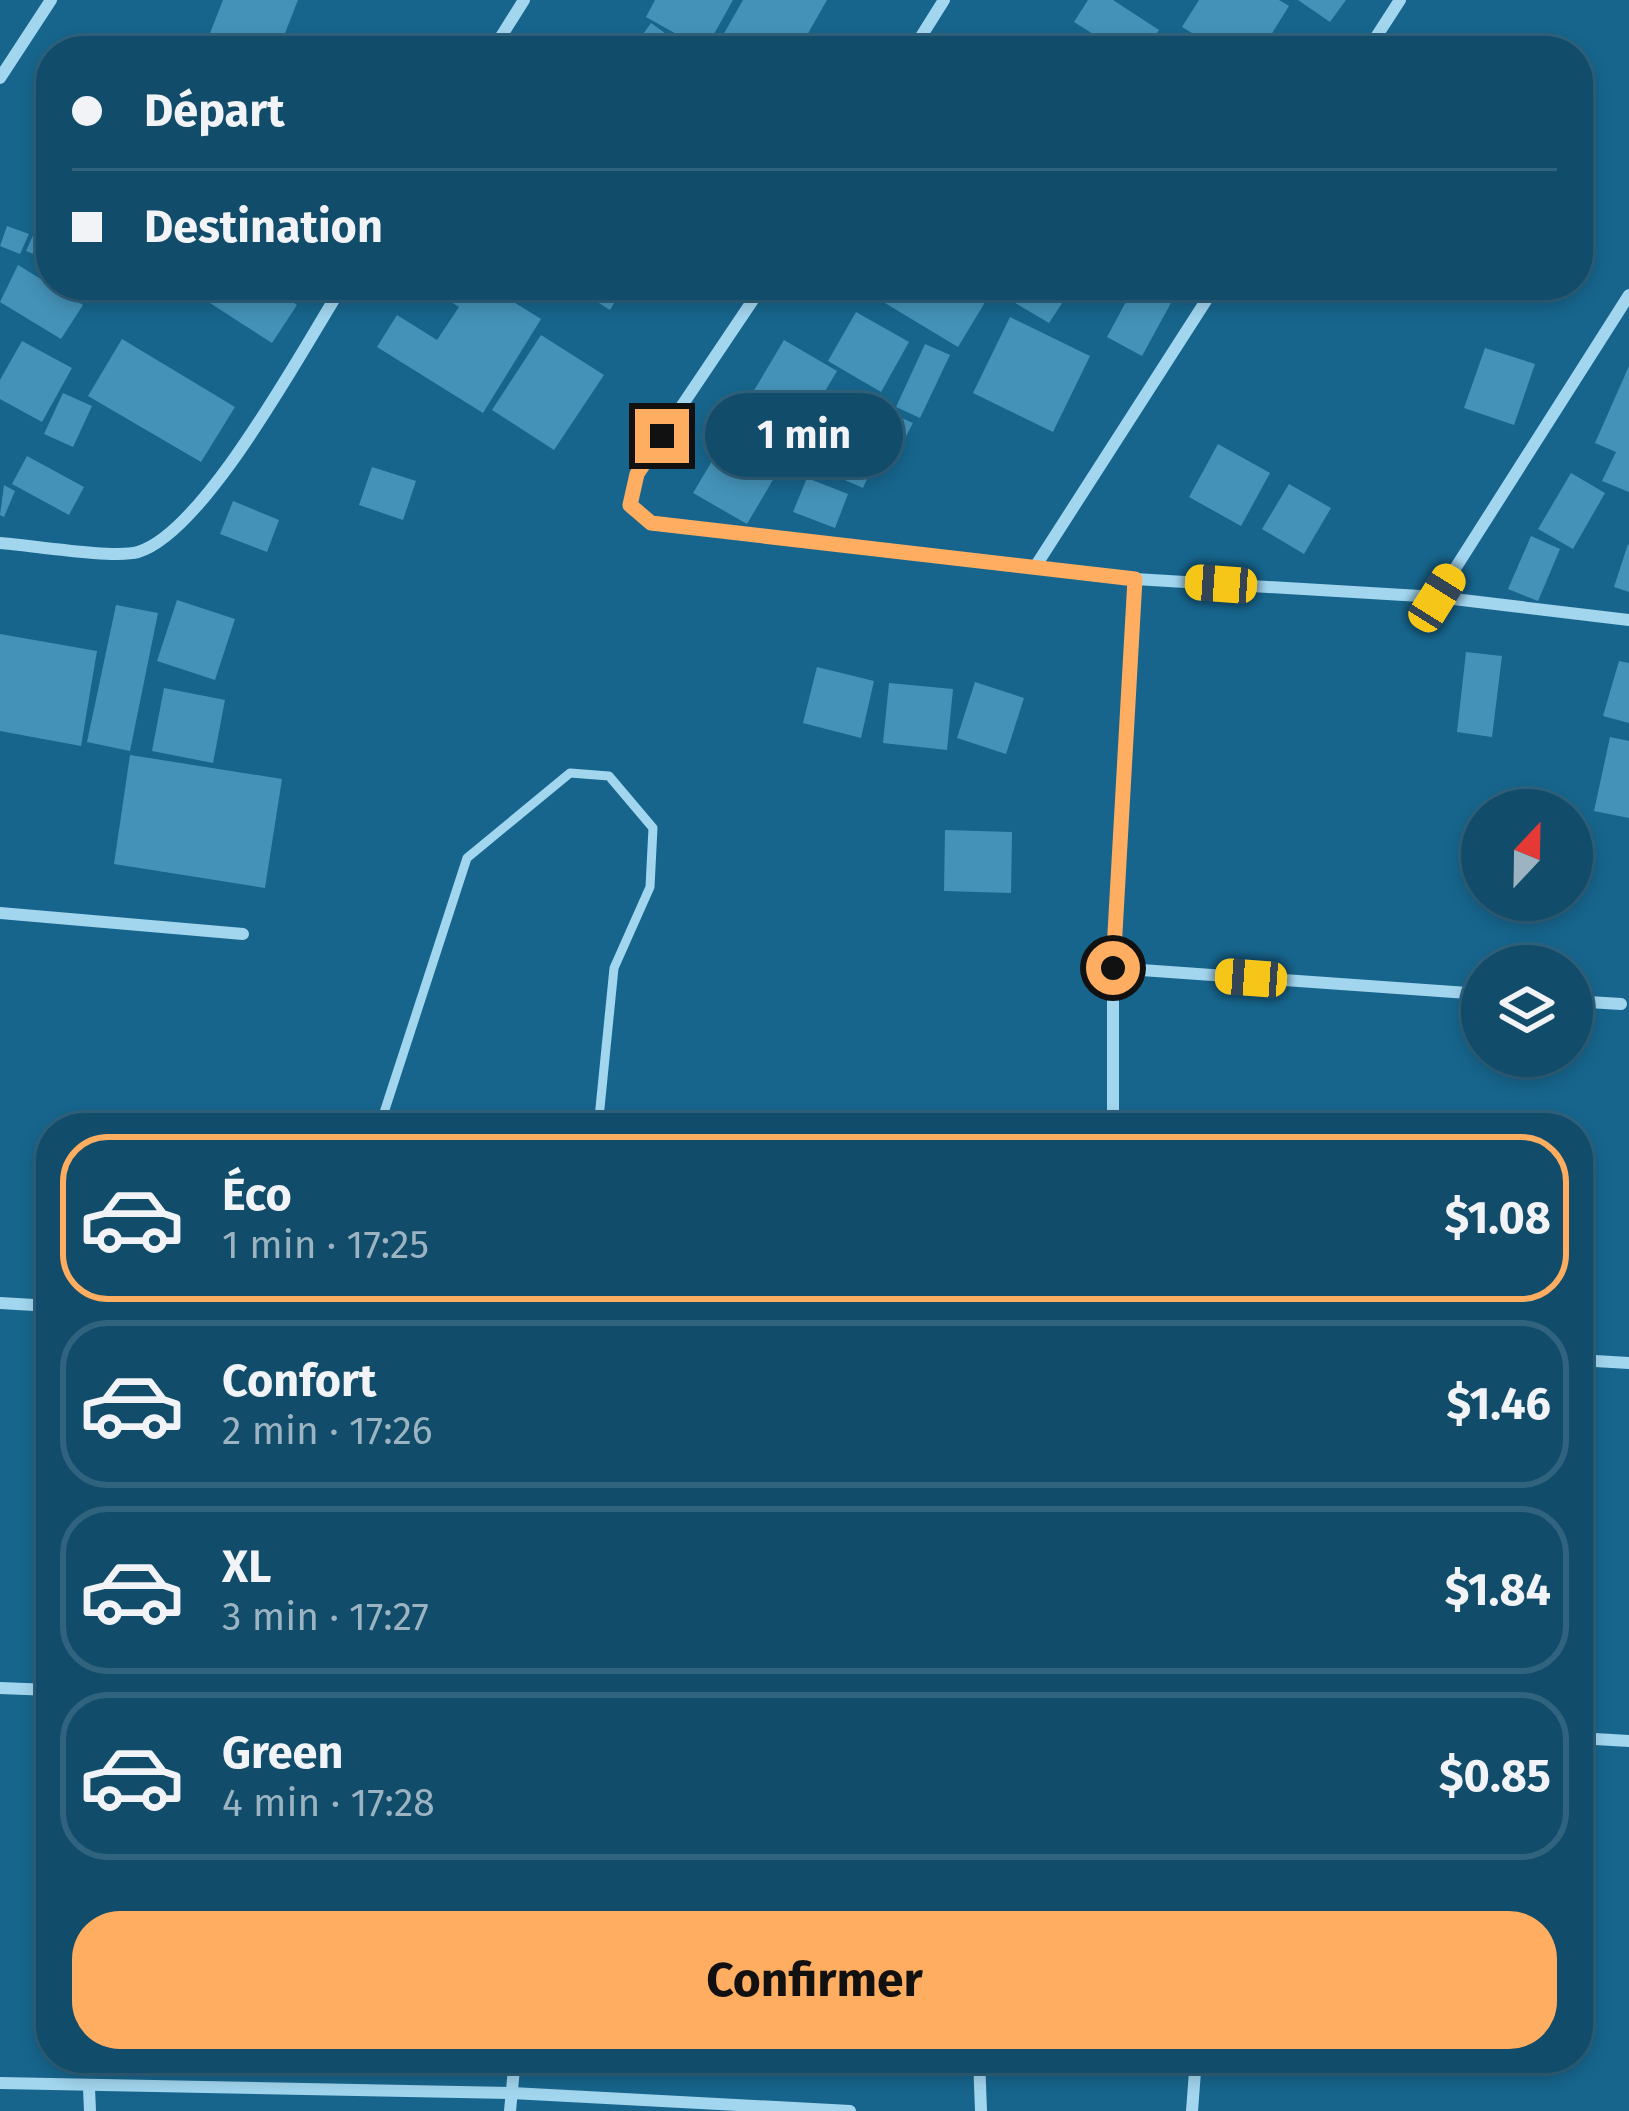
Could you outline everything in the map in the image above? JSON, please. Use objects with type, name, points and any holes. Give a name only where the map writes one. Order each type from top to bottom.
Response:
[{"type":"street","points":[[0,78],[51,0]]},
{"type":"street","points":[[501,36],[524,0]]},
{"type":"street","points":[[921,36],[944,0]]},
{"type":"street","points":[[1377,36],[1400,0]]},
{"type":"street","points":[[1437,598],[1629,295]]},
{"type":"street","points":[[0,543],[135,554],[174,533],[225,469],[333,300]]},
{"type":"street","points":[[753,300],[637,474],[630,505],[651,523],[1135,579],[1437,598],[1629,620]]},
{"type":"street","points":[[1034,567],[1206,300]]},
{"type":"street","points":[[1113,1113],[1113,968],[1135,579]]},
{"type":"street","points":[[0,914],[243,934]]},
{"type":"street","points":[[1113,968],[1461,993]]},
{"type":"street","points":[[1593,1002],[1621,1004]]},
{"type":"street","points":[[0,1303],[36,1305]]},
{"type":"street","points":[[1593,1361],[1629,1363]]},
{"type":"street","points":[[0,1688],[36,1689]]},
{"type":"street","points":[[1593,1739],[1629,1741]]},
{"type":"street","points":[[510,2111],[514,2073]]},
{"type":"street","points":[[980,2073],[981,2111]]},
{"type":"street","points":[[1192,2111],[1195,2073]]},
{"type":"street","points":[[0,2083],[512,2093],[850,2111]]},
{"type":"street","points":[[89,2088],[90,2111]]},
{"type":"lane","points":[[385,1113],[467,858],[570,773],[609,776],[653,828],[650,887],[614,968],[600,1113]]},
{"type":"building","points":[[223,0],[298,0],[284,36],[209,36]]},
{"type":"building","points":[[655,0],[733,0],[713,36],[680,36],[646,17]]},
{"type":"building","points":[[743,0],[827,0],[807,36],[723,36]]},
{"type":"building","points":[[1088,0],[1113,0],[1159,30],[1155,36],[1096,36],[1074,22]]},
{"type":"building","points":[[1199,0],[1279,0],[1289,6],[1270,36],[1197,36],[1182,27]]},
{"type":"building","points":[[1298,0],[1346,0],[1330,22]]},
{"type":"building","points":[[651,23],[669,36],[642,36]]},
{"type":"building","points":[[7,226],[29,234],[20,254],[0,246]]},
{"type":"building","points":[[36,229],[36,255],[26,251]]},
{"type":"building","points":[[18,265],[36,276],[36,300],[75,300],[83,305],[61,339],[0,302]]},
{"type":"building","points":[[205,300],[290,300],[297,305],[272,343]]},
{"type":"building","points":[[448,300],[510,300],[541,319],[483,413],[377,347],[397,315],[437,340],[459,307]]},
{"type":"building","points":[[594,300],[616,300],[610,310]]},
{"type":"building","points":[[880,300],[986,300],[958,347]]},
{"type":"building","points":[[1010,300],[1064,300],[1049,323]]},
{"type":"building","points":[[1127,300],[1173,300],[1142,356],[1107,337]]},
{"type":"building","points":[[856,312],[909,342],[881,392],[828,361]]},
{"type":"building","points":[[1010,317],[1090,356],[1053,432],[973,393]]},
{"type":"building","points":[[541,335],[604,375],[554,450],[492,410]]},
{"type":"building","points":[[122,339],[235,407],[201,462],[88,396]]},
{"type":"building","points":[[784,340],[837,371],[747,524],[693,493]]},
{"type":"building","points":[[22,341],[72,368],[42,422],[0,399],[0,380]]},
{"type":"building","points":[[925,344],[950,355],[920,418],[896,407]]},
{"type":"building","points":[[1485,348],[1535,364],[1514,425],[1464,408]]},
{"type":"building","points":[[1629,366],[1629,492],[1602,481],[1616,452],[1595,443]]},
{"type":"building","points":[[63,393],[92,406],[73,447],[44,434]]},
{"type":"building","points":[[886,411],[913,423],[905,438],[879,427]]},
{"type":"building","points":[[850,427],[884,441],[863,488],[831,474]]},
{"type":"building","points":[[1218,444],[1270,473],[1241,526],[1189,497]]},
{"type":"building","points":[[27,456],[84,487],[69,515],[12,484]]},
{"type":"building","points":[[372,467],[416,481],[403,520],[359,505]]},
{"type":"building","points":[[1571,473],[1605,493],[1573,549],[1538,529]]},
{"type":"building","points":[[807,478],[848,494],[835,528],[793,512]]},
{"type":"building","points":[[1289,484],[1331,508],[1304,554],[1262,529]]},
{"type":"building","points":[[4,485],[15,491],[4,517],[0,515]]},
{"type":"building","points":[[233,501],[279,520],[267,552],[220,534]]},
{"type":"building","points":[[1531,536],[1560,549],[1538,601],[1508,589]]},
{"type":"building","points":[[1629,545],[1629,592],[1614,587]]},
{"type":"building","points":[[177,600],[235,619],[215,680],[157,661]]},
{"type":"building","points":[[116,605],[158,613],[130,751],[87,742]]},
{"type":"building","points":[[0,634],[97,651],[81,746],[0,731]]},
{"type":"building","points":[[1466,652],[1502,656],[1492,737],[1457,732]]},
{"type":"building","points":[[1619,661],[1629,663],[1629,723],[1603,716]]},
{"type":"building","points":[[817,667],[874,681],[861,738],[803,723]]},
{"type":"building","points":[[975,682],[1024,698],[1006,754],[957,738]]},
{"type":"building","points":[[889,683],[953,689],[947,750],[883,743]]},
{"type":"building","points":[[164,688],[225,700],[213,763],[152,751]]},
{"type":"building","points":[[1610,737],[1629,741],[1629,818],[1594,811]]},
{"type":"building","points":[[130,755],[282,779],[265,888],[114,864]]},
{"type":"building","points":[[945,830],[1012,832],[1011,893],[944,891]]},
{"type":"route","points":[[662,436],[637,474],[630,505],[651,523],[1135,579],[1113,968]]}]
